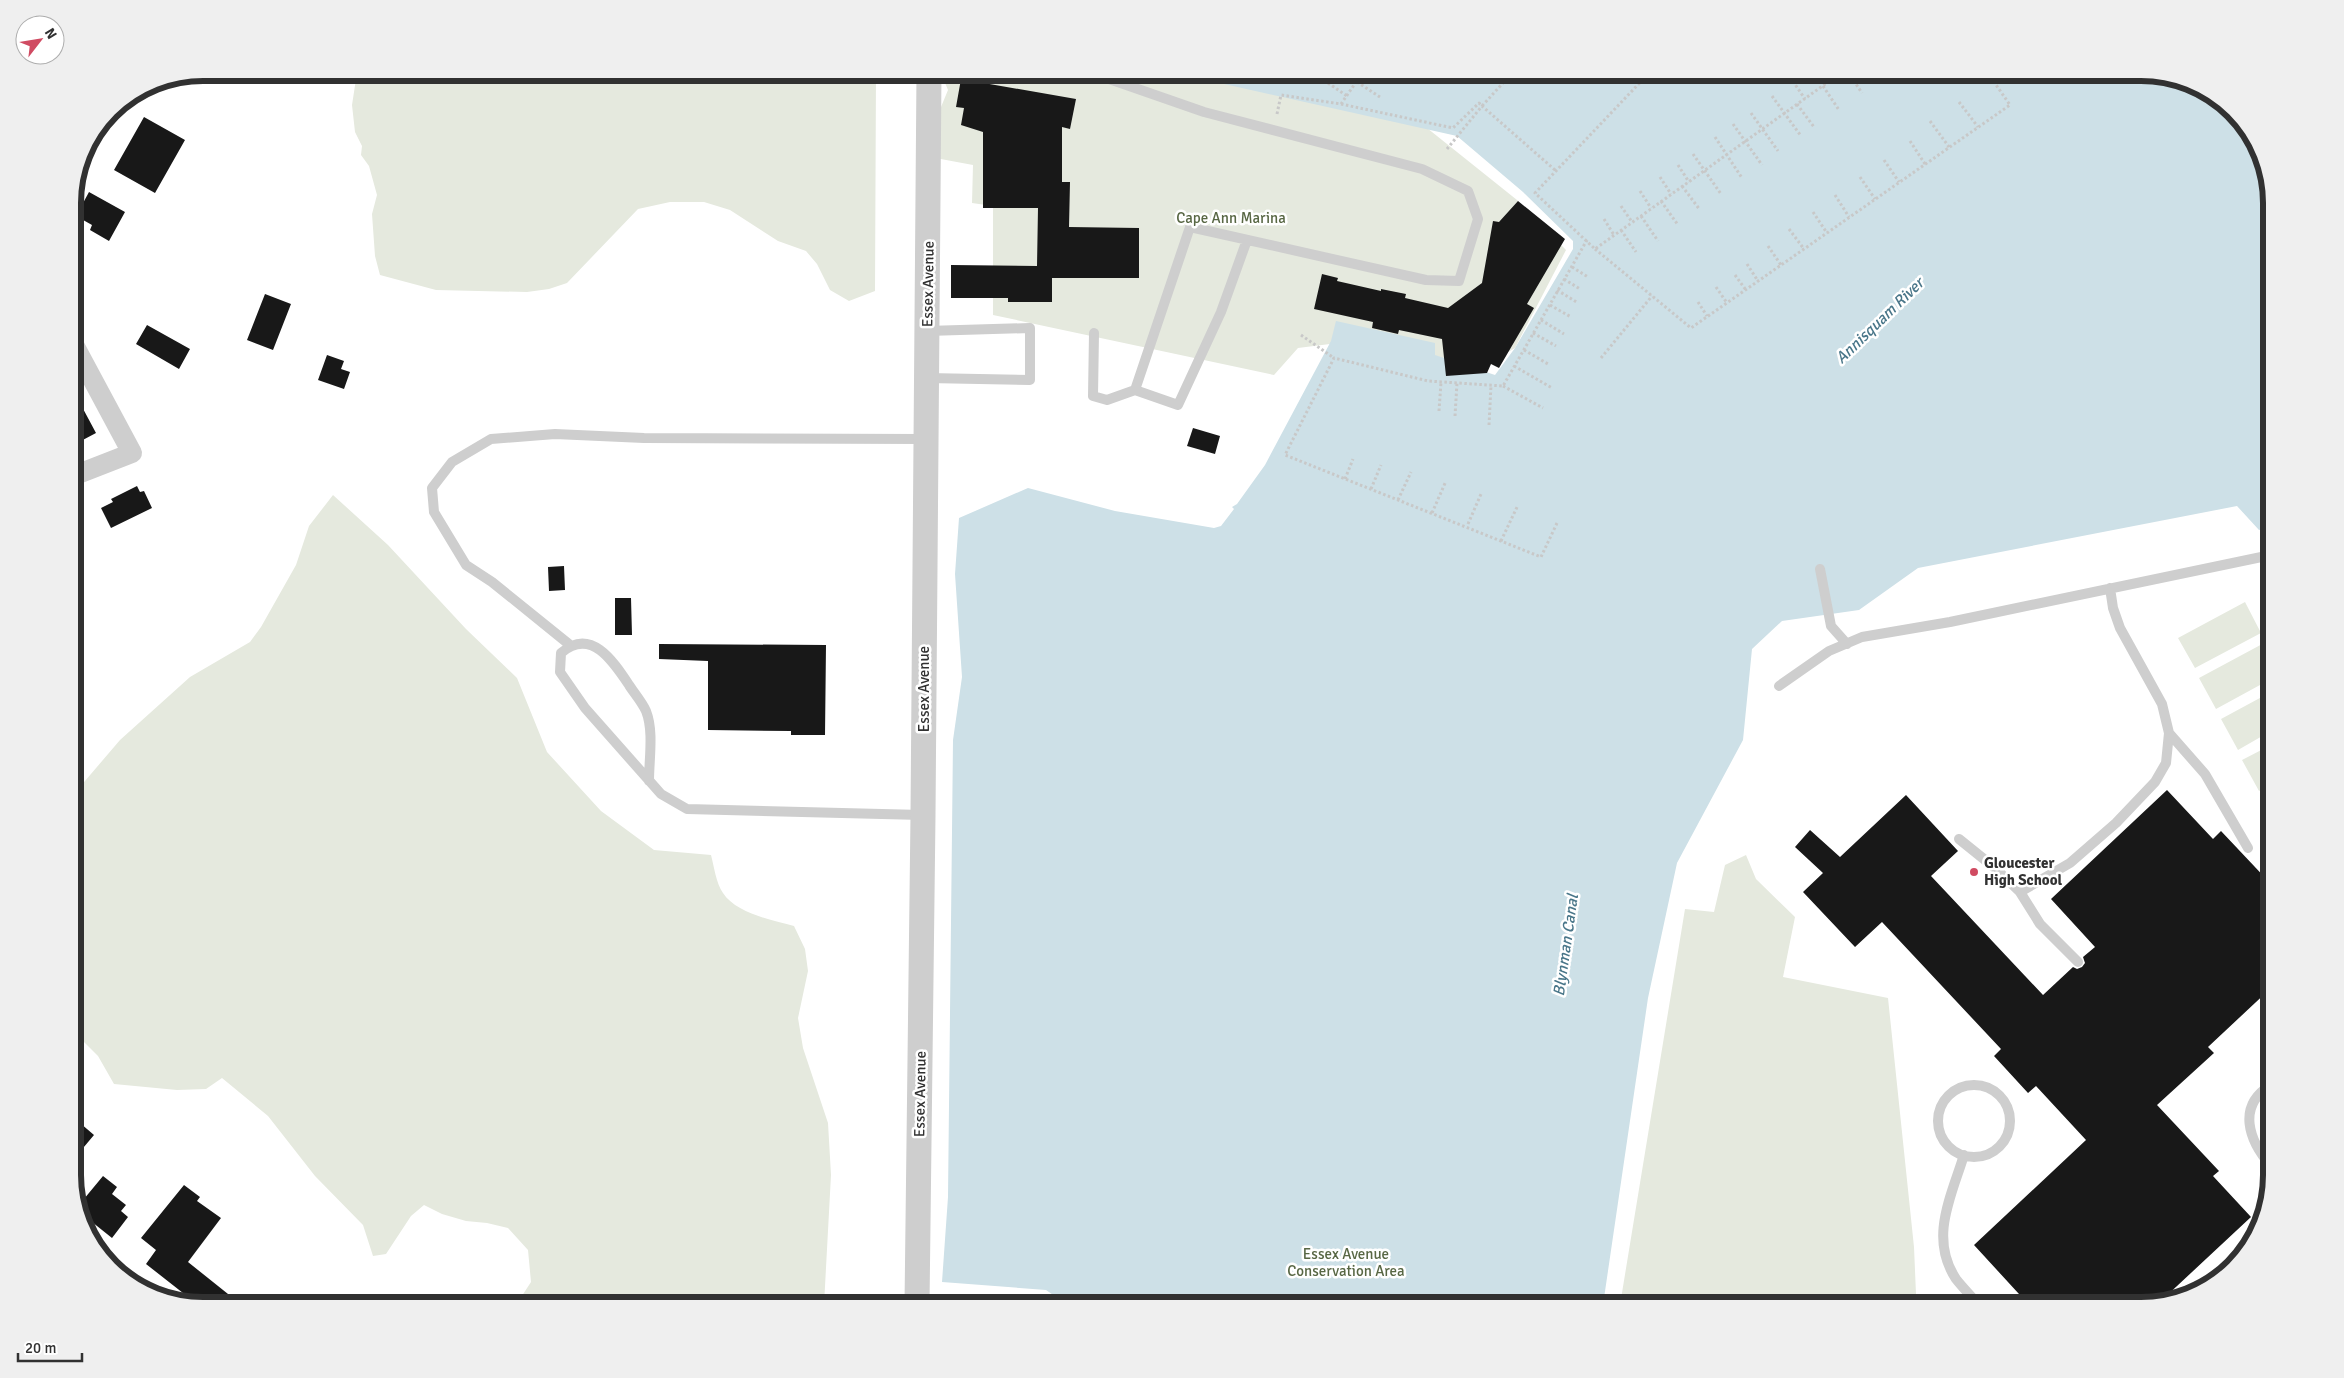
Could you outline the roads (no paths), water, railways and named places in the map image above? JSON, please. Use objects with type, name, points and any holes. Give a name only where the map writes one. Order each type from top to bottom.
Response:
[{"type":"street","name":"Essex Avenue","points":[[917,1297],[927,378],[928,81]]},
{"type":"street","points":[[82,359],[132,452],[82,472]]},
{"type":"lane","points":[[1125,81],[1217,116],[1422,169],[1468,191],[1478,219],[1459,281],[1426,280],[1190,227],[1135,390]]},
{"type":"lane","points":[[1094,332],[1093,396],[1107,400],[1135,390],[1178,405],[1221,312],[1248,240]]},
{"type":"lane","points":[[927,331],[1030,328],[1030,380],[927,378]]},
{"type":"lane","points":[[570,646],[492,582],[466,565],[434,512],[432,488],[452,462],[491,439],[556,434],[644,438],[926,440]]},
{"type":"lane","points":[[1779,686],[1829,651],[1862,637],[1950,622],[2262,557]]},
{"type":"lane","points":[[1820,569],[1831,626],[1847,644]]},
{"type":"lane","points":[[2020,892],[2070,863],[2116,823],[2155,782],[2166,763],[2169,734],[2162,704],[2120,628],[2113,608],[2110,588]]},
{"type":"lane","points":[[649,781],[650,730],[646,711],[606,653],[587,643],[570,646],[561,653],[560,672],[585,708],[649,781],[661,794],[687,809],[923,815]]},
{"type":"lane","points":[[2169,734],[2205,774],[2248,848]]},
{"type":"lane","points":[[1959,839],[1995,868],[2020,892],[2040,924],[2078,962]]},
{"type":"lane","points":[[1970,1084],[1984,1086],[1996,1092],[2006,1103],[2010,1117],[2008,1131],[2002,1143],[1991,1152],[1978,1157],[1964,1155],[1951,1149],[1942,1138],[1938,1124],[1939,1110],[1946,1098],[1956,1089],[1970,1084]]},
{"type":"lane","points":[[2263,1090],[2254,1101],[2249,1117],[2251,1134],[2263,1152]]},
{"type":"lane","points":[[1964,1155],[1944,1220],[1942,1234],[1944,1248],[1952,1272],[1972,1297]]},
{"type":"water","points":[[1211,81],[2141,81],[2173,85],[2188,91],[2215,106],[2238,129],[2253,156],[2260,179],[2262,195],[2262,529],[2259,530],[2237,506],[1918,568],[1859,610],[1782,621],[1752,649],[1743,740],[1677,863],[1648,998],[1604,1297],[1056,1297],[1046,1290],[942,1282],[948,1197],[953,740],[962,677],[955,574],[959,518],[1028,488],[1115,511],[1214,528],[1221,526],[1234,509],[1232,507],[1237,504],[1265,465],[1331,341],[1336,321],[1435,343],[1435,355],[1495,375],[1515,348],[1573,249],[1573,241],[1523,192],[1457,136]]},
{"type":"place","name":"Gloucester High School","points":[[1974,872]]},
{"type":"park label","name":"Cape Ann Marina","points":[[1231,218]]},
{"type":"park label","name":"Essex Avenue Conservation Area","points":[[1346,1262]]},
{"type":"water label","name":"Annisquam River","points":[[1879,320]]},
{"type":"water label","name":"Blynman Canal","points":[[1565,945]]}]
